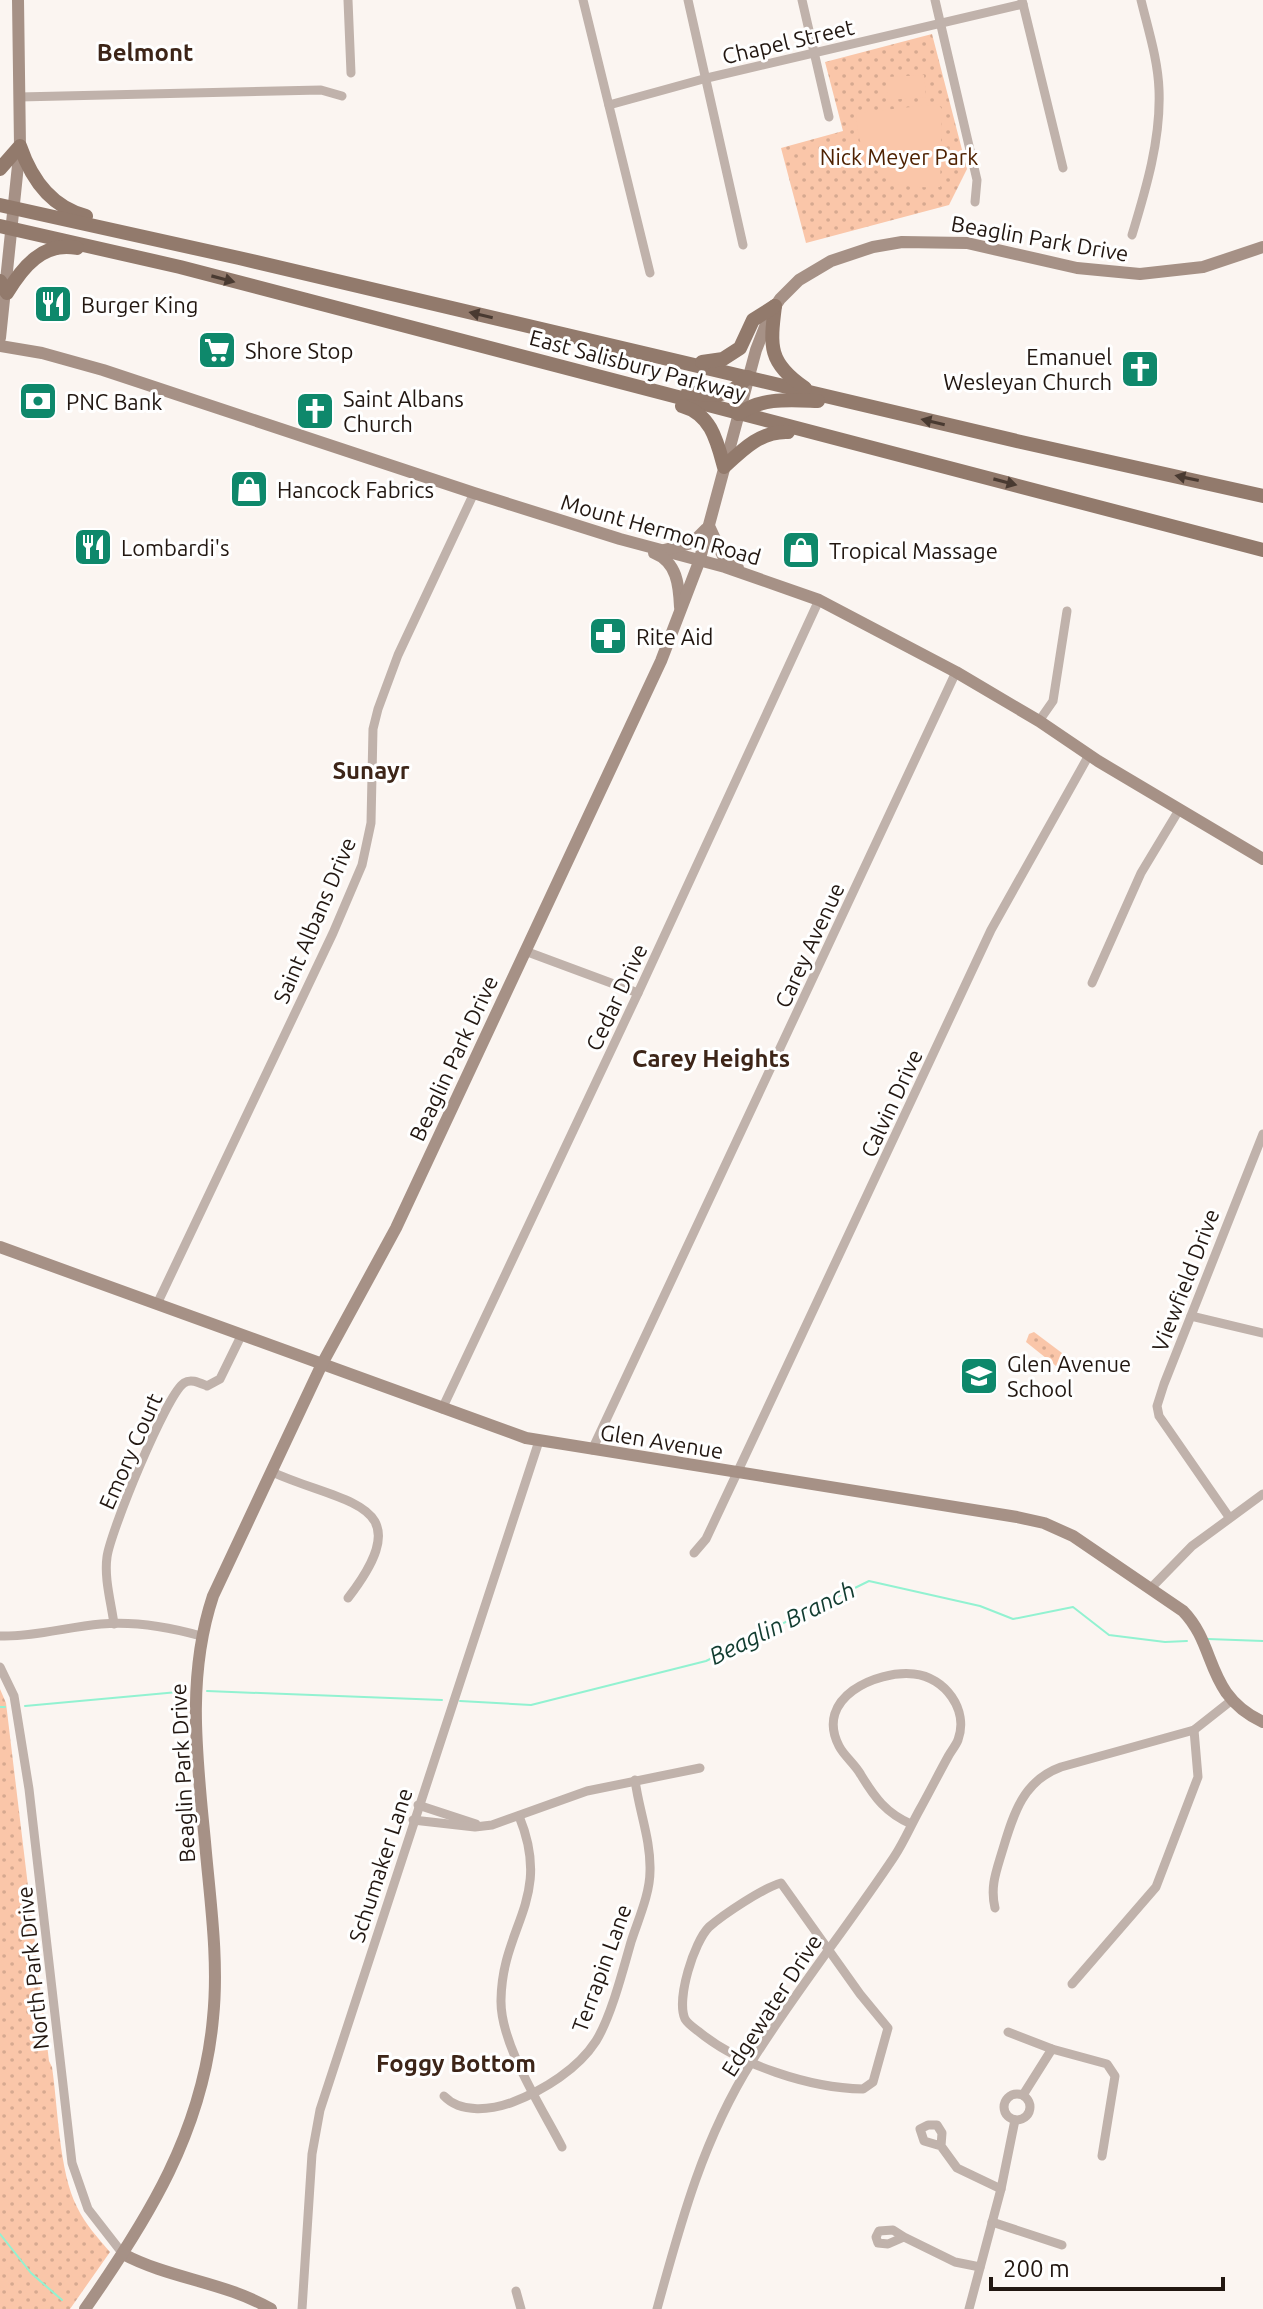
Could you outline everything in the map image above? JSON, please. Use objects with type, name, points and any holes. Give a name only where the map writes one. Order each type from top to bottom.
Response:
[{"type":"main road","points":[[0,338],[8,207],[20,146],[18,0]]},
{"type":"main road","points":[[0,169],[20,146]]},
{"type":"main road","points":[[20,146],[41,188],[76,213],[145,230],[212,252]]},
{"type":"main road","name":"East Salisbury Parkway","points":[[8,207],[1263,496]]},
{"type":"main road","name":"East Salisbury Parkway","points":[[6,227],[180,267],[1263,550]]},
{"type":"main road","name":"Beaglin Park Drive","points":[[88,2305],[156,2201],[175,2161],[199,2093],[212,2029],[215,1987],[213,1939],[195,1725],[195,1682],[201,1636],[213,1596],[322,1364],[396,1228],[661,661],[699,562],[748,377],[764,326],[775,306],[790,288],[818,267],[858,251],[902,242],[967,243],[1077,268],[1140,274],[1203,267],[1263,247]]},
{"type":"main road","points":[[3,287],[35,257],[68,247],[143,265],[180,267]]},
{"type":"main road","points":[[682,362],[711,361],[732,354],[740,348],[753,320],[775,306]]},
{"type":"main road","points":[[775,306],[771,338],[776,362],[794,381],[813,393]]},
{"type":"main road","name":"Mount Hermon Road","points":[[0,346],[42,353],[111,372],[474,493],[755,577],[819,600],[956,672],[1263,859]]},
{"type":"main road","points":[[613,381],[634,381],[703,395],[730,393],[748,377]]},
{"type":"main road","points":[[613,381],[625,391],[691,408],[702,415],[717,438],[724,467],[750,444],[775,432],[793,432],[847,443]]},
{"type":"main road","points":[[738,414],[749,406],[770,400],[851,402]]},
{"type":"main road","points":[[660,550],[674,550],[692,543],[709,526],[723,556],[755,577]]},
{"type":"main road","points":[[617,538],[664,557],[678,581],[680,614]]},
{"type":"main road","name":"Glen Avenue","points":[[0,1247],[442,1409],[539,1441],[1044,1523],[1073,1536],[1179,1607],[1191,1620],[1217,1679],[1232,1700],[1263,1722]]},
{"type":"main road","points":[[123,2254],[162,2272],[231,2290],[271,2309]]},
{"type":"street","points":[[348,0],[351,73]]},
{"type":"street","points":[[583,0],[650,273]]},
{"type":"street","points":[[688,0],[743,245]]},
{"type":"street","points":[[802,0],[829,117]]},
{"type":"street","points":[[935,0],[977,180],[975,202]]},
{"type":"street","points":[[1132,235],[1150,168],[1159,102],[1156,69],[1141,0]]},
{"type":"street","points":[[1023,2],[1063,168]]},
{"type":"street","name":"Chapel Street","points":[[609,105],[707,78],[1023,2]]},
{"type":"street","points":[[19,97],[321,90],[342,96]]},
{"type":"street","name":"Saint Albans Drive","points":[[157,1304],[251,1110],[362,865],[371,823],[373,729],[378,709],[398,655],[474,493]]},
{"type":"street","name":"Cedar Drive","points":[[442,1409],[819,600]]},
{"type":"street","points":[[1039,721],[1053,701],[1067,611]]},
{"type":"street","name":"Carey Avenue","points":[[592,1450],[956,672]]},
{"type":"street","name":"Calvin Drive","points":[[694,1553],[706,1539],[991,930],[1089,755]]},
{"type":"street","points":[[1092,983],[1141,873],[1179,810]]},
{"type":"street","points":[[525,951],[638,993]]},
{"type":"street","name":"Viewfield Drive","points":[[1229,1517],[1159,1416],[1157,1406],[1263,1134]]},
{"type":"street","points":[[1191,1316],[1263,1333]]},
{"type":"street","name":"Emory Court","points":[[114,1624],[106,1569],[110,1540],[156,1433],[172,1399],[185,1382],[207,1386],[220,1379],[242,1334]]},
{"type":"street","name":"Schumaker Lane","points":[[302,2309],[312,2154],[320,2110],[539,1441]]},
{"type":"street","points":[[272,1472],[354,1504],[373,1517],[380,1536],[377,1549],[348,1598]]},
{"type":"street","points":[[1151,1588],[1192,1546],[1263,1494]]},
{"type":"street","points":[[0,1636],[114,1624],[162,1626],[201,1636]]},
{"type":"street","name":"North Park Drive","points":[[0,1667],[14,1696],[29,1789],[72,2163],[88,2209],[123,2254]]},
{"type":"street","name":"Edgewater Drive","points":[[657,2309],[678,2231],[710,2139],[751,2063],[828,1947],[896,1855],[958,1741],[961,1720],[958,1706],[944,1688],[926,1677],[900,1674],[860,1685],[842,1699],[835,1721],[838,1745],[881,1806],[894,1817],[911,1824]]},
{"type":"street","points":[[995,1908],[993,1882],[1020,1800],[1032,1784],[1061,1767],[1194,1730],[1232,1700]]},
{"type":"street","points":[[1072,1984],[1156,1887],[1198,1777],[1194,1730]]},
{"type":"street","points":[[413,1820],[483,1826],[587,1791],[700,1768]]},
{"type":"street","name":"Terrapin Lane","points":[[444,2096],[450,2102],[479,2109],[516,2101],[567,2072],[596,2041],[626,1962],[651,1874],[635,1780]]},
{"type":"street","points":[[418,1805],[483,1826]]},
{"type":"street","points":[[519,1816],[529,1843],[532,1871],[529,1896],[504,1971],[501,2002],[514,2054],[562,2147]]},
{"type":"street","points":[[781,1883],[828,1947],[888,2028],[873,2082],[863,2089],[833,2087],[751,2063],[715,2045],[686,2021],[682,2006],[685,1980],[702,1936],[715,1923],[766,1887],[781,1883]]},
{"type":"street","points":[[1008,2032],[1052,2049],[1107,2064],[1115,2076],[1102,2156]]},
{"type":"street","points":[[1023,2095],[1052,2049]]},
{"type":"street","points":[[1014,2094],[1023,2095],[1029,2101],[1029,2113],[1023,2119],[1015,2120],[1005,2112],[1004,2103],[1014,2094]]},
{"type":"street","points":[[969,2309],[1001,2189],[1015,2120]]},
{"type":"street","points":[[941,2146],[957,2168],[1001,2189]]},
{"type":"street","points":[[992,2222],[1062,2245]]},
{"type":"street","points":[[904,2237],[955,2262],[980,2267]]},
{"type":"street","points":[[516,2291],[521,2309]]},
{"type":"green space","name":"Nick Meyer Park","points":[[932,34],[967,169],[949,205],[806,243],[781,148],[843,131],[825,62]]},
{"type":"green space","points":[[924,75],[926,97],[888,100],[887,77]]},
{"type":"green space","points":[[938,104],[942,109],[940,187],[916,187],[890,181],[867,157],[859,135],[857,113]]},
{"type":"green space","points":[[1034,1332],[1062,1353],[1065,1364],[1062,1367],[1056,1366],[1026,1342],[1029,1334]]},
{"type":"green space","points":[[0,1689],[6,1703],[66,2176],[77,2207],[110,2252],[70,2309],[0,2309]]},
{"type":"waterway","name":"Beaglin Branch","points":[[460,1701],[531,1705],[706,1661],[869,1581],[980,1606],[1013,1619],[1073,1607],[1109,1635],[1165,1642],[1187,1641]]},
{"type":"waterway","name":"Beaglin Branch","points":[[1208,1639],[1263,1641]]},
{"type":"waterway","name":"Beaglin Branch","points":[[207,1691],[442,1700]]},
{"type":"waterway","name":"Beaglin Branch","points":[[25,1706],[178,1692]]},
{"type":"waterway","name":"Beaglin Branch","points":[[0,1707],[5,1707]]},
{"type":"waterway","points":[[0,2234],[31,2273],[62,2300]]},
{"type":"place","name":"Burger King","points":[[53,304]]},
{"type":"place","name":"Shore Stop","points":[[217,350]]},
{"type":"place","name":"Emanuel Wesleyan Church","points":[[1140,369]]},
{"type":"place","name":"PNC Bank","points":[[38,401]]},
{"type":"place","name":"Saint Albans Church","points":[[315,411]]},
{"type":"place","name":"Hancock Fabrics","points":[[249,489]]},
{"type":"place","name":"Lombardi's","points":[[93,547]]},
{"type":"place","name":"Tropical Massage","points":[[801,550]]},
{"type":"place","name":"Rite Aid","points":[[608,636]]},
{"type":"place","name":"Glen Avenue School","points":[[979,1376]]},
{"type":"district","name":"Belmont","points":[[145,52]]},
{"type":"district","name":"Sunayr","points":[[371,770]]},
{"type":"district","name":"Carey Heights","points":[[711,1058]]},
{"type":"district","name":"Foggy Bottom","points":[[456,2063]]}]
